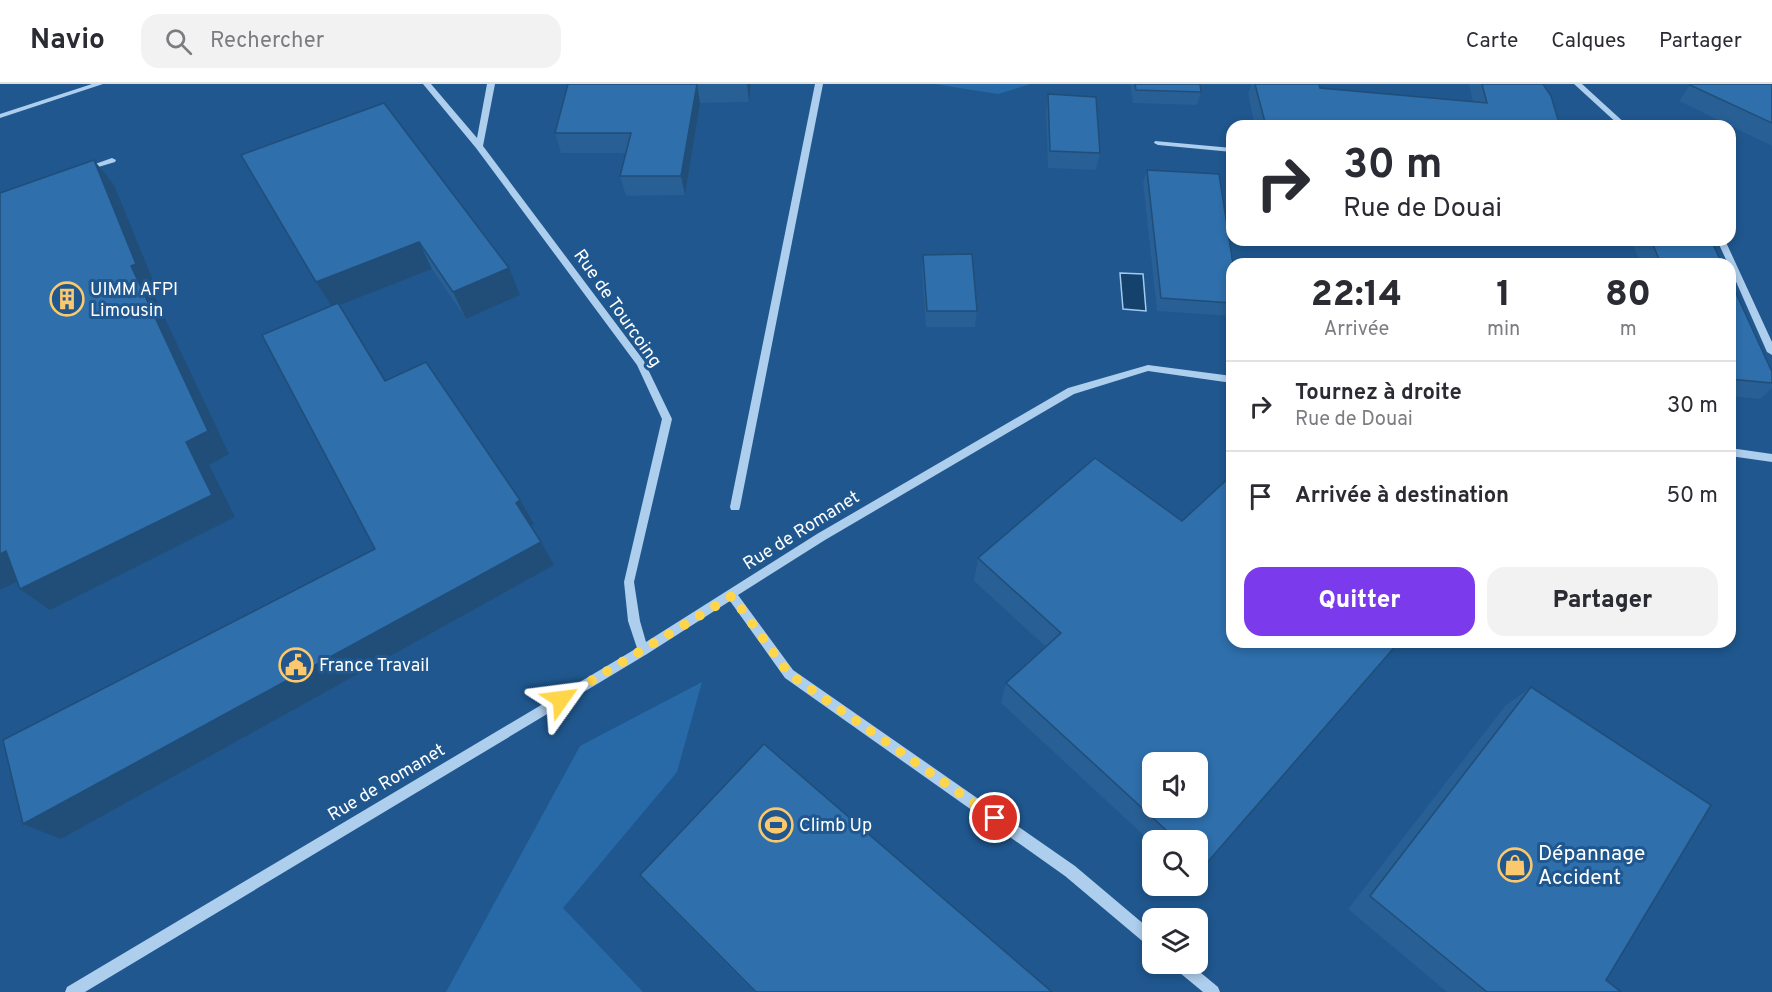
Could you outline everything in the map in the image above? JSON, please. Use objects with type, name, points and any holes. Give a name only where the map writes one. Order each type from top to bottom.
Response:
[{"type":"street","points":[[0,116],[99,84]]},
{"type":"street","name":"Rue de Tourcoing","points":[[427,84],[479,146],[641,363],[667,419],[629,582],[634,621],[643,650]]},
{"type":"street","points":[[479,146],[491,84]]},
{"type":"street","points":[[735,507],[819,84]]},
{"type":"street","points":[[1578,84],[1617,120]]},
{"type":"street","points":[[1158,143],[1226,149]]},
{"type":"street","points":[[78,172],[112,160]]},
{"type":"street","points":[[1736,274],[1772,352]]},
{"type":"street","name":"Rue de Romanet","points":[[72,992],[732,596],[821,537],[1071,391],[1148,368],[1226,379]]},
{"type":"street","points":[[1736,453],[1772,458]]},
{"type":"street","points":[[732,596],[789,674],[1071,871],[1142,931]]},
{"type":"street","points":[[1192,974],[1213,992]]},
{"type":"shaded area","points":[[934,84],[1031,84],[998,94]]},
{"type":"shaded area","points":[[1120,273],[1143,274],[1146,311],[1123,309]]},
{"type":"shaded area","points":[[702,682],[677,772],[563,908],[643,992],[446,992],[580,746]]},
{"type":"building","points":[[568,84],[697,84],[681,176],[620,176],[631,133],[555,133]]},
{"type":"building","points":[[1135,84],[1200,84],[1201,92],[1136,90]]},
{"type":"building","points":[[1255,84],[1319,84],[1320,88],[1487,103],[1482,84],[1543,84],[1551,96],[1558,120],[1264,120]]},
{"type":"building","points":[[1772,84],[1772,123],[1690,85]]},
{"type":"building","points":[[1048,94],[1096,97],[1100,153],[1050,151]]},
{"type":"building","points":[[384,103],[509,268],[453,292],[419,242],[316,282],[241,155]]},
{"type":"building","points":[[94,160],[136,264],[131,266],[208,431],[186,442],[212,495],[20,589],[6,551],[0,554],[0,193]]},
{"type":"building","points":[[1147,170],[1219,174],[1226,219],[1226,246],[1230,246],[1232,258],[1226,258],[1226,303],[1161,298]]},
{"type":"building","points":[[1654,246],[1714,246],[1719,258],[1658,258]]},
{"type":"building","points":[[972,254],[977,311],[927,311],[923,255]]},
{"type":"building","points":[[1736,293],[1772,372],[1772,383],[1736,380]]},
{"type":"building","name":"France Travail","points":[[338,303],[385,381],[426,362],[520,500],[516,503],[541,542],[23,824],[3,740],[375,549],[262,335]]},
{"type":"building","points":[[1095,458],[1182,521],[1226,481],[1226,648],[1394,648],[1208,862],[1208,830],[1166,830],[1153,818],[1208,818],[1208,752],[1142,752],[1142,808],[1006,683],[1061,633],[978,558]]},
{"type":"building","name":"Dépannage Accident","points":[[1531,687],[1711,805],[1606,980],[1621,992],[1487,992],[1370,896]]},
{"type":"building","name":"Climb Up","points":[[764,744],[1052,992],[756,992],[640,875]]},
{"type":"place","name":"UIMM AFPI Limousin","points":[[67,299]]},
{"type":"place","name":"France Travail","points":[[296,665]]},
{"type":"place","name":"Climb Up","points":[[776,825]]},
{"type":"place","name":"Dépannage Accident","points":[[1515,865]]},
{"type":"route","points":[[561,699],[732,596],[789,674],[995,818]]}]
